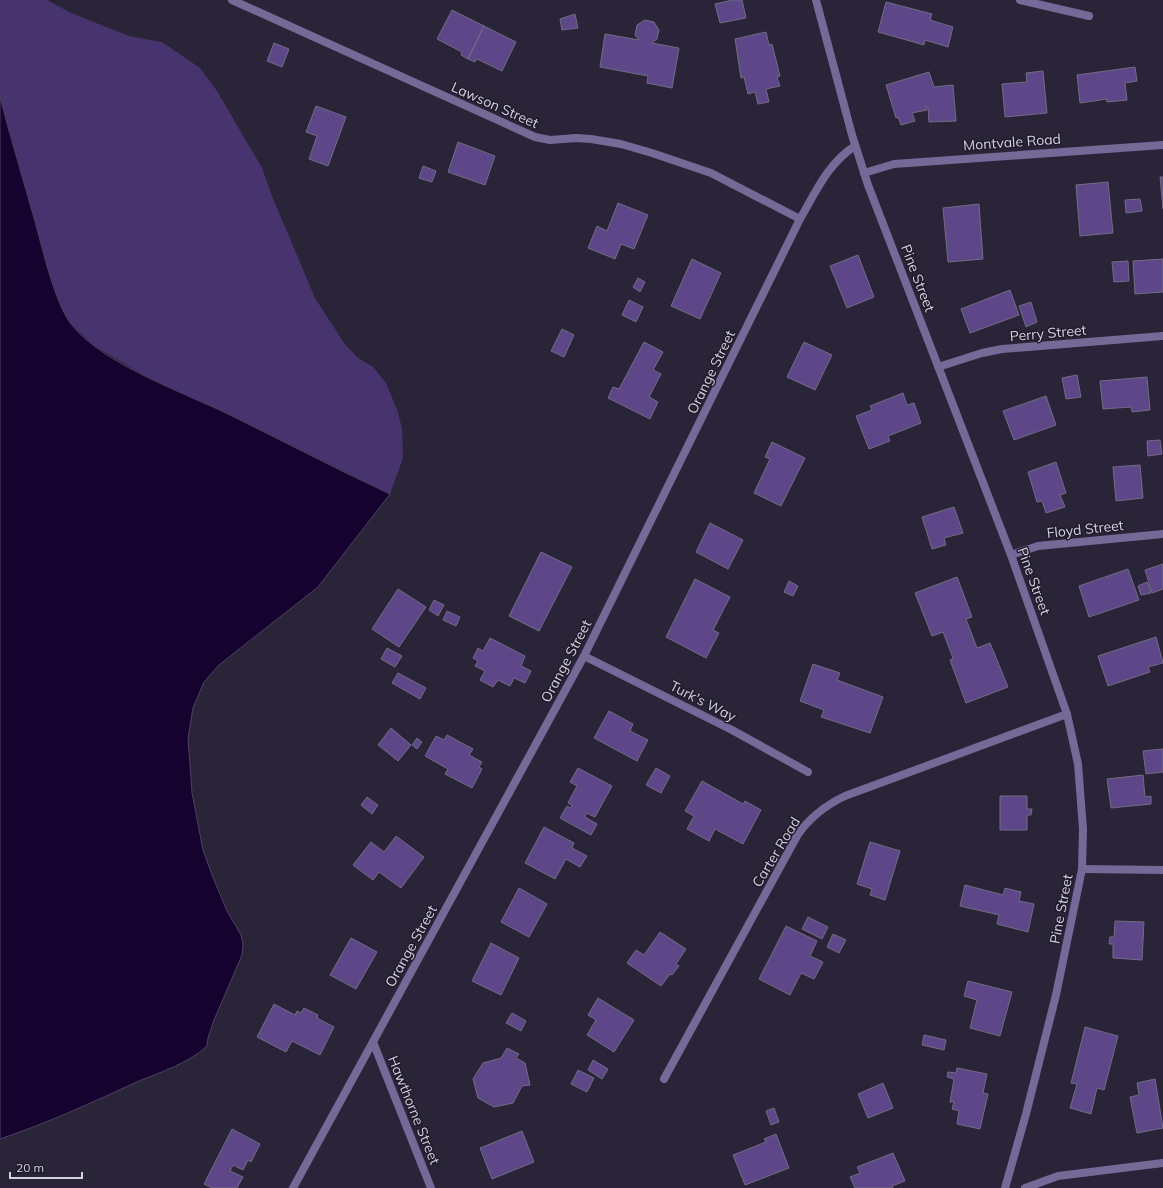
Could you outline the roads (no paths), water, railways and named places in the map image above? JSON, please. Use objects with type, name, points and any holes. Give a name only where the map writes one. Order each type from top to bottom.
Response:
[{"type":"street","name":"Lawson Street","points":[[232,0],[535,138],[550,140],[576,138],[591,139],[621,144],[652,153],[711,173],[800,219]]},
{"type":"street","name":"Pine Street","points":[[816,0],[855,146],[1011,556],[1067,714],[1074,742],[1081,785],[1083,829],[1082,869],[1056,995],[1026,1114],[1005,1188]]},
{"type":"street","points":[[1020,0],[1089,16]]},
{"type":"street","name":"Montvale Road","points":[[864,172],[894,164],[1163,144]]},
{"type":"street","name":"Orange Street","points":[[294,1188],[584,656],[800,219],[827,173],[844,153],[855,146]]},
{"type":"street","name":"Perry Street","points":[[938,367],[982,353],[1002,349],[1163,336]]},
{"type":"street","name":"Floyd Street","points":[[1011,556],[1038,546],[1163,534]]},
{"type":"street","name":"Turk's Way","points":[[584,656],[732,730],[808,772]]},
{"type":"street","name":"Carter Road","points":[[664,1079],[797,836],[804,826],[818,812],[845,796],[1067,714]]},
{"type":"street","points":[[1082,869],[1163,870]]},
{"type":"street","name":"Hawthorne Street","points":[[373,1042],[431,1188]]},
{"type":"street","points":[[1025,1188],[1058,1176],[1163,1163]]}]
